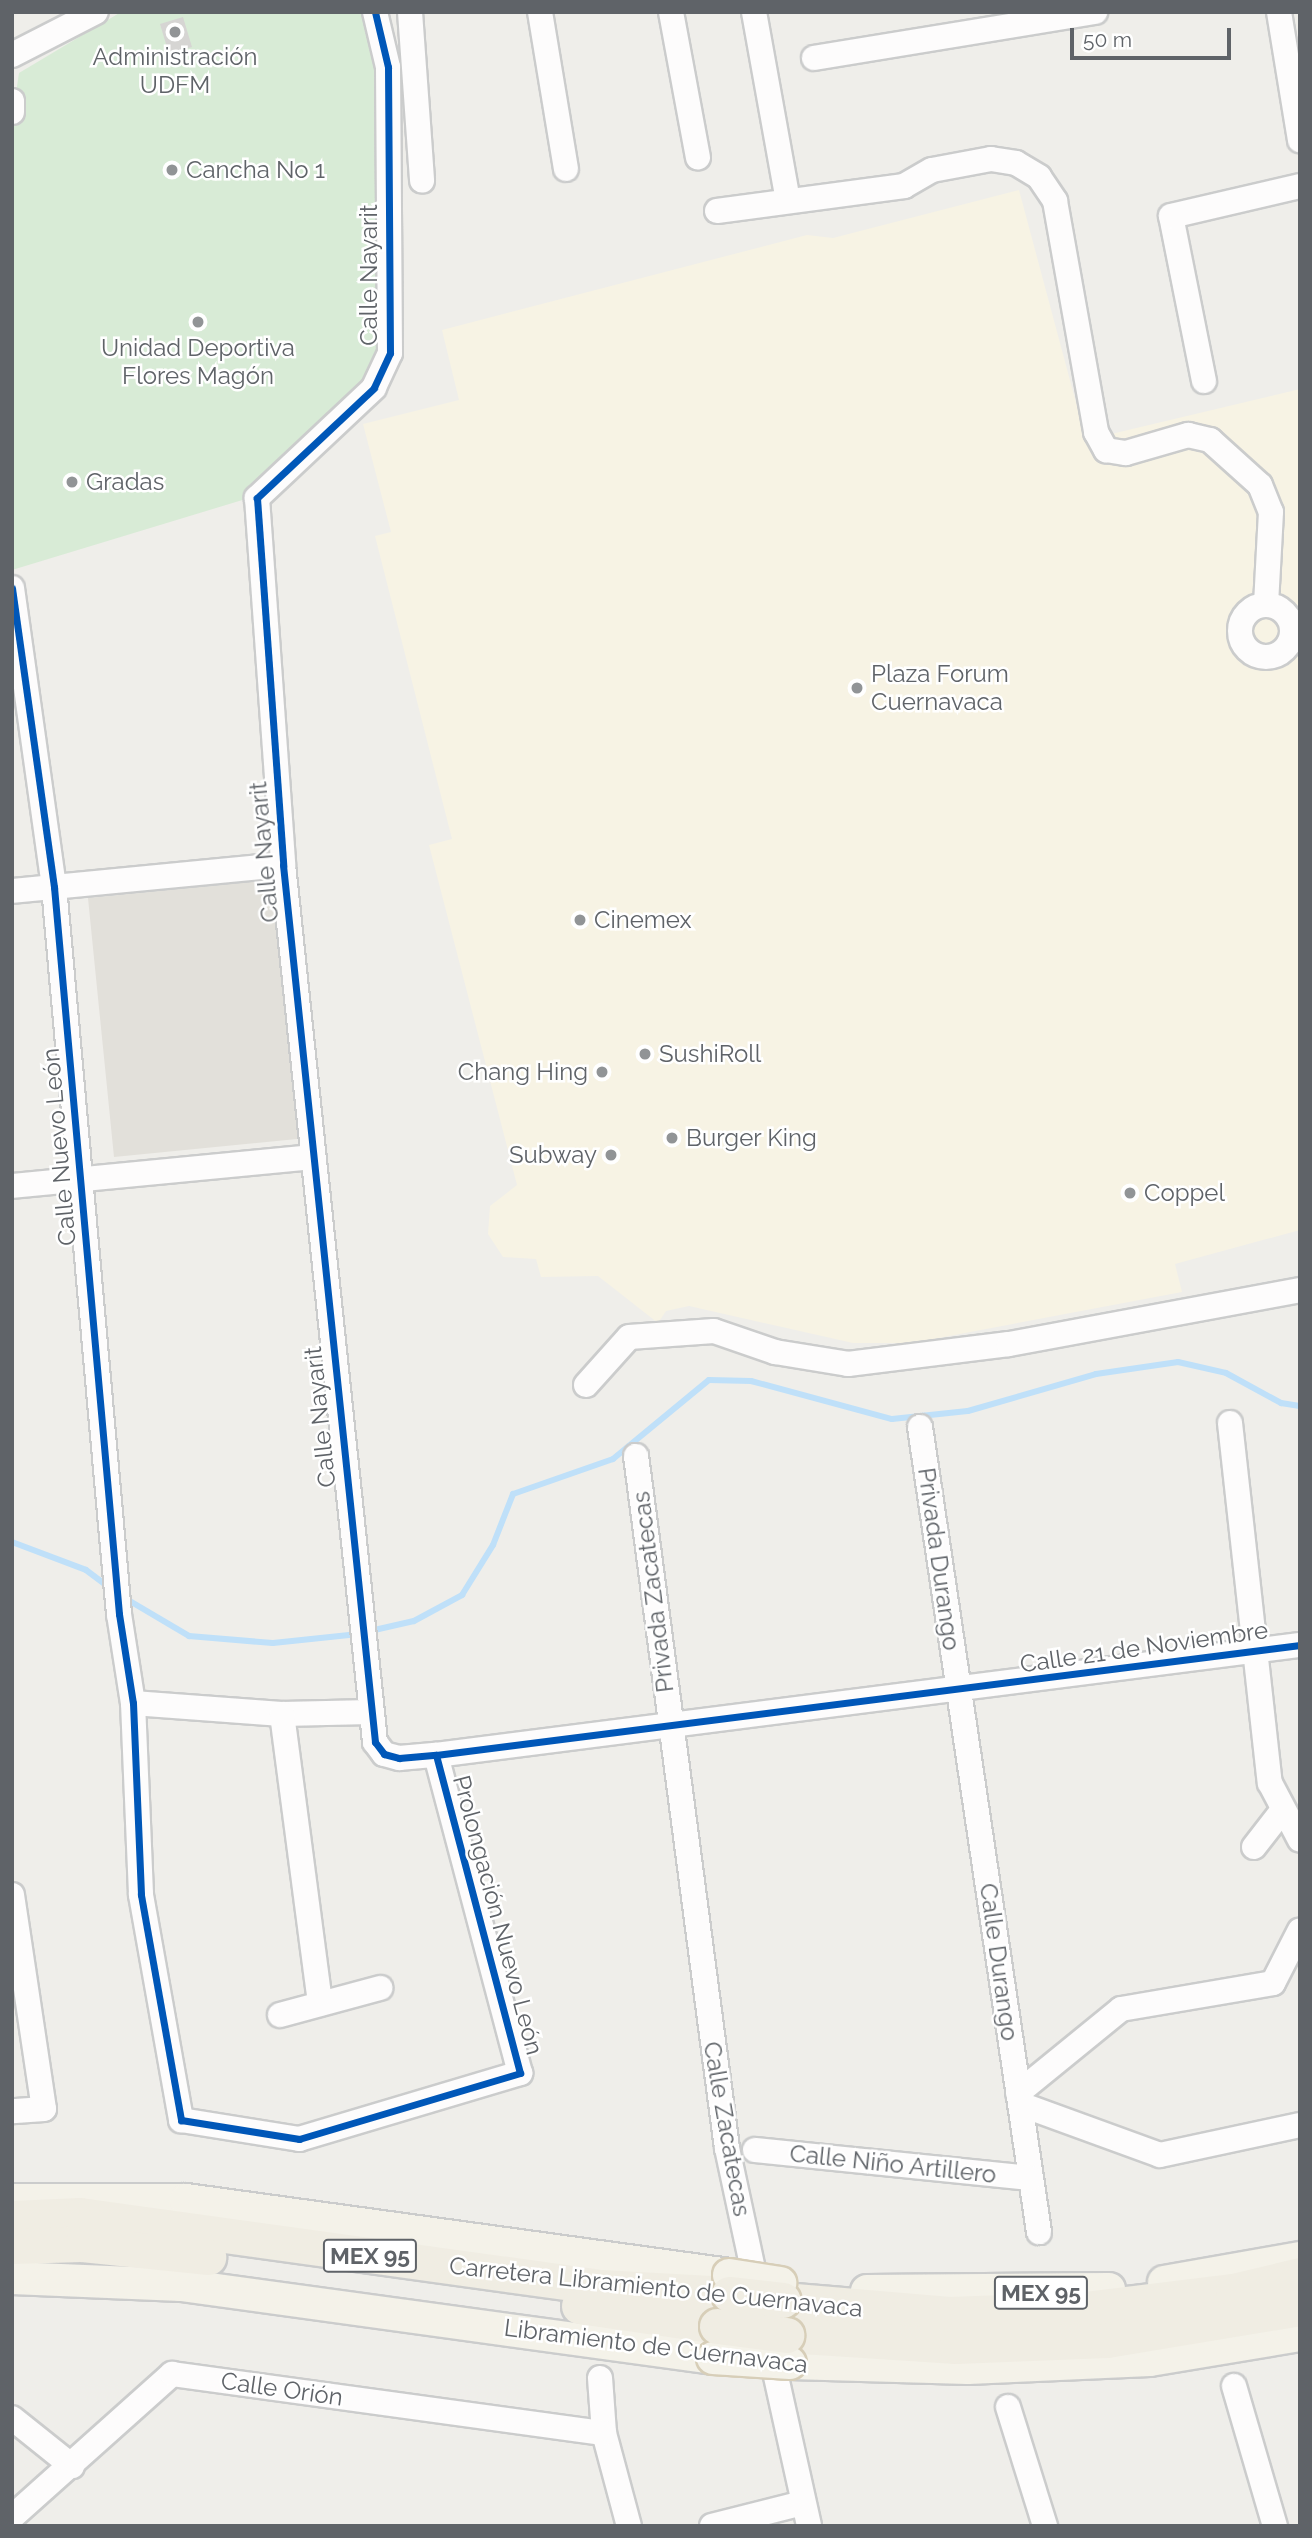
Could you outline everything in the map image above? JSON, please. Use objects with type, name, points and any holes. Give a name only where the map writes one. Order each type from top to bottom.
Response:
[{"type":"highway","name":"Carretera Libramiento de Cuernavaca","points":[[12,2218],[80,2215],[601,2287],[729,2284],[949,2315],[1084,2309],[1233,2291],[1300,2275]]},
{"type":"highway","name":"Carretera Libramiento de Cuernavaca","points":[[12,2246],[82,2244],[222,2259],[715,2342],[788,2349],[1107,2340],[1300,2308]]},
{"type":"main road","name":"MEX 95","points":[[12,2200],[186,2200],[729,2284]]},
{"type":"main road","name":"MEX 95","points":[[781,2291],[950,2295],[1085,2292],[1231,2273],[1300,2258]]},
{"type":"main road","name":"Libramiento de Cuernavaca","points":[[12,2278],[181,2284],[715,2342]]},
{"type":"main road","name":"Libramiento de Cuernavaca","points":[[788,2349],[968,2368],[1150,2360],[1300,2336]]},
{"type":"street","points":[[12,55],[96,12]]},
{"type":"street","name":"Calle Nayarit","points":[[374,12],[388,67],[390,353],[374,388],[257,498],[283,865],[375,1742]]},
{"type":"street","points":[[411,12],[422,181]]},
{"type":"street","points":[[540,12],[566,169]]},
{"type":"street","points":[[671,12],[698,158]]},
{"type":"street","points":[[754,12],[788,201]]},
{"type":"street","points":[[814,58],[1095,12]]},
{"type":"street","points":[[1279,12],[1296,90],[1300,139]]},
{"type":"street","points":[[12,101],[12,112]]},
{"type":"street","points":[[717,211],[904,186],[932,170],[991,159],[1016,163],[1039,177],[1055,201],[1101,441],[1106,450],[1126,453],[1188,435],[1210,440],[1260,485],[1271,512],[1266,605]]},
{"type":"street","points":[[1203,381],[1171,216],[1300,186]]},
{"type":"street","name":"Calle Nuevo León","points":[[15,588],[54,887],[119,1614],[133,1703]]},
{"type":"street","points":[[1266,605],[1294,616],[1293,648],[1262,657],[1241,641],[1246,614],[1266,605]]},
{"type":"street","points":[[12,891],[283,865]]},
{"type":"street","points":[[12,1186],[312,1157]]},
{"type":"street","points":[[586,1385],[629,1337],[714,1331],[775,1352],[848,1364],[1009,1344],[1300,1290]]},
{"type":"street","points":[[1230,1423],[1253,1650],[1270,1783],[1282,1811],[1300,1840]]},
{"type":"street","name":"Privada Durango","points":[[920,1427],[959,1692]]},
{"type":"street","name":"Privada Zacatecas","points":[[636,1455],[669,1729]]},
{"type":"street","name":"Calle 21 de Noviembre","points":[[375,1742],[384,1754],[399,1758],[436,1755],[669,1729],[1300,1645]]},
{"type":"street","name":"Calle Durango","points":[[959,1692],[1039,2232]]},
{"type":"street","points":[[133,1703],[282,1714],[371,1712]]},
{"type":"street","name":"Prolongación Nuevo León","points":[[133,1703],[141,1895],[181,2120],[299,2138],[520,2073],[436,1755]]},
{"type":"street","points":[[282,1714],[320,2004]]},
{"type":"street","name":"Calle Zacatecas","points":[[669,1729],[727,2147],[806,2514]]},
{"type":"street","points":[[1254,1847],[1282,1811]]},
{"type":"street","points":[[12,1895],[44,2109],[12,2111]]},
{"type":"street","points":[[1300,1930],[1273,1983],[1121,2009],[1019,2098],[1160,2155],[1300,2125]]},
{"type":"street","points":[[280,2015],[380,1988]]},
{"type":"street","name":"Calle Niño Artillero","points":[[755,2150],[1031,2178]]},
{"type":"street","name":"Calle Orión","points":[[12,2517],[172,2374],[604,2433]]},
{"type":"street","points":[[600,2378],[604,2433],[629,2526]]},
{"type":"street","points":[[1234,2386],[1275,2526]]},
{"type":"street","points":[[1008,2407],[1045,2526]]},
{"type":"street","points":[[12,2418],[72,2466]]},
{"type":"street","points":[[712,2526],[806,2514]]},
{"type":"shaded area","name":"Plaza Forum Cuernavaca","points":[[1019,190],[1086,440],[1300,389],[1300,1230],[1175,1264],[1182,1292],[912,1343],[853,1343],[689,1306],[666,1311],[658,1323],[598,1276],[541,1277],[536,1259],[503,1257],[488,1234],[490,1206],[517,1185],[429,845],[452,839],[375,536],[391,532],[363,424],[459,400],[442,330],[807,235],[833,238]]},
{"type":"shaded area","points":[[281,879],[307,1138],[114,1157],[88,898]]},
{"type":"green space","name":"Unidad Deportiva Flores Magón","points":[[121,12],[365,12],[383,39],[384,355],[372,382],[249,498],[12,570],[12,120],[19,73]]},
{"type":"building","name":"Administración UDFM","points":[[183,17],[192,47],[169,54],[160,24]]},
{"type":"waterway","points":[[370,1631],[414,1621],[462,1595],[493,1545],[513,1494],[613,1459],[709,1380],[751,1381],[892,1419],[968,1411],[1096,1374],[1178,1362],[1226,1373],[1281,1403],[1300,1406]]},
{"type":"waterway","points":[[12,1542],[86,1570],[111,1589]]},
{"type":"waterway","points":[[123,1597],[189,1636],[273,1643],[359,1634]]},
{"type":"cycle path","points":[[375,12],[388,67],[390,353],[374,388],[257,498],[283,865],[375,1742],[384,1754],[399,1758],[436,1755],[1300,1645]]},
{"type":"cycle path","points":[[12,588],[54,887],[119,1614],[133,1703],[141,1895],[181,2120],[299,2139],[520,2073],[436,1755]]},
{"type":"place","name":"Administración UDFM","points":[[175,32]]},
{"type":"place","name":"Cancha No 1","points":[[172,170]]},
{"type":"place","name":"Unidad Deportiva Flores Magón","points":[[198,322]]},
{"type":"place","name":"Gradas","points":[[72,482]]},
{"type":"place","name":"Plaza Forum Cuernavaca","points":[[857,688]]},
{"type":"place","name":"Cinemex","points":[[580,920]]},
{"type":"place","name":"SushiRoll","points":[[645,1054]]},
{"type":"place","name":"Chang Hing","points":[[602,1072]]},
{"type":"place","name":"Burger King","points":[[672,1138]]},
{"type":"place","name":"Subway","points":[[611,1155]]},
{"type":"place","name":"Coppel","points":[[1130,1193]]}]
